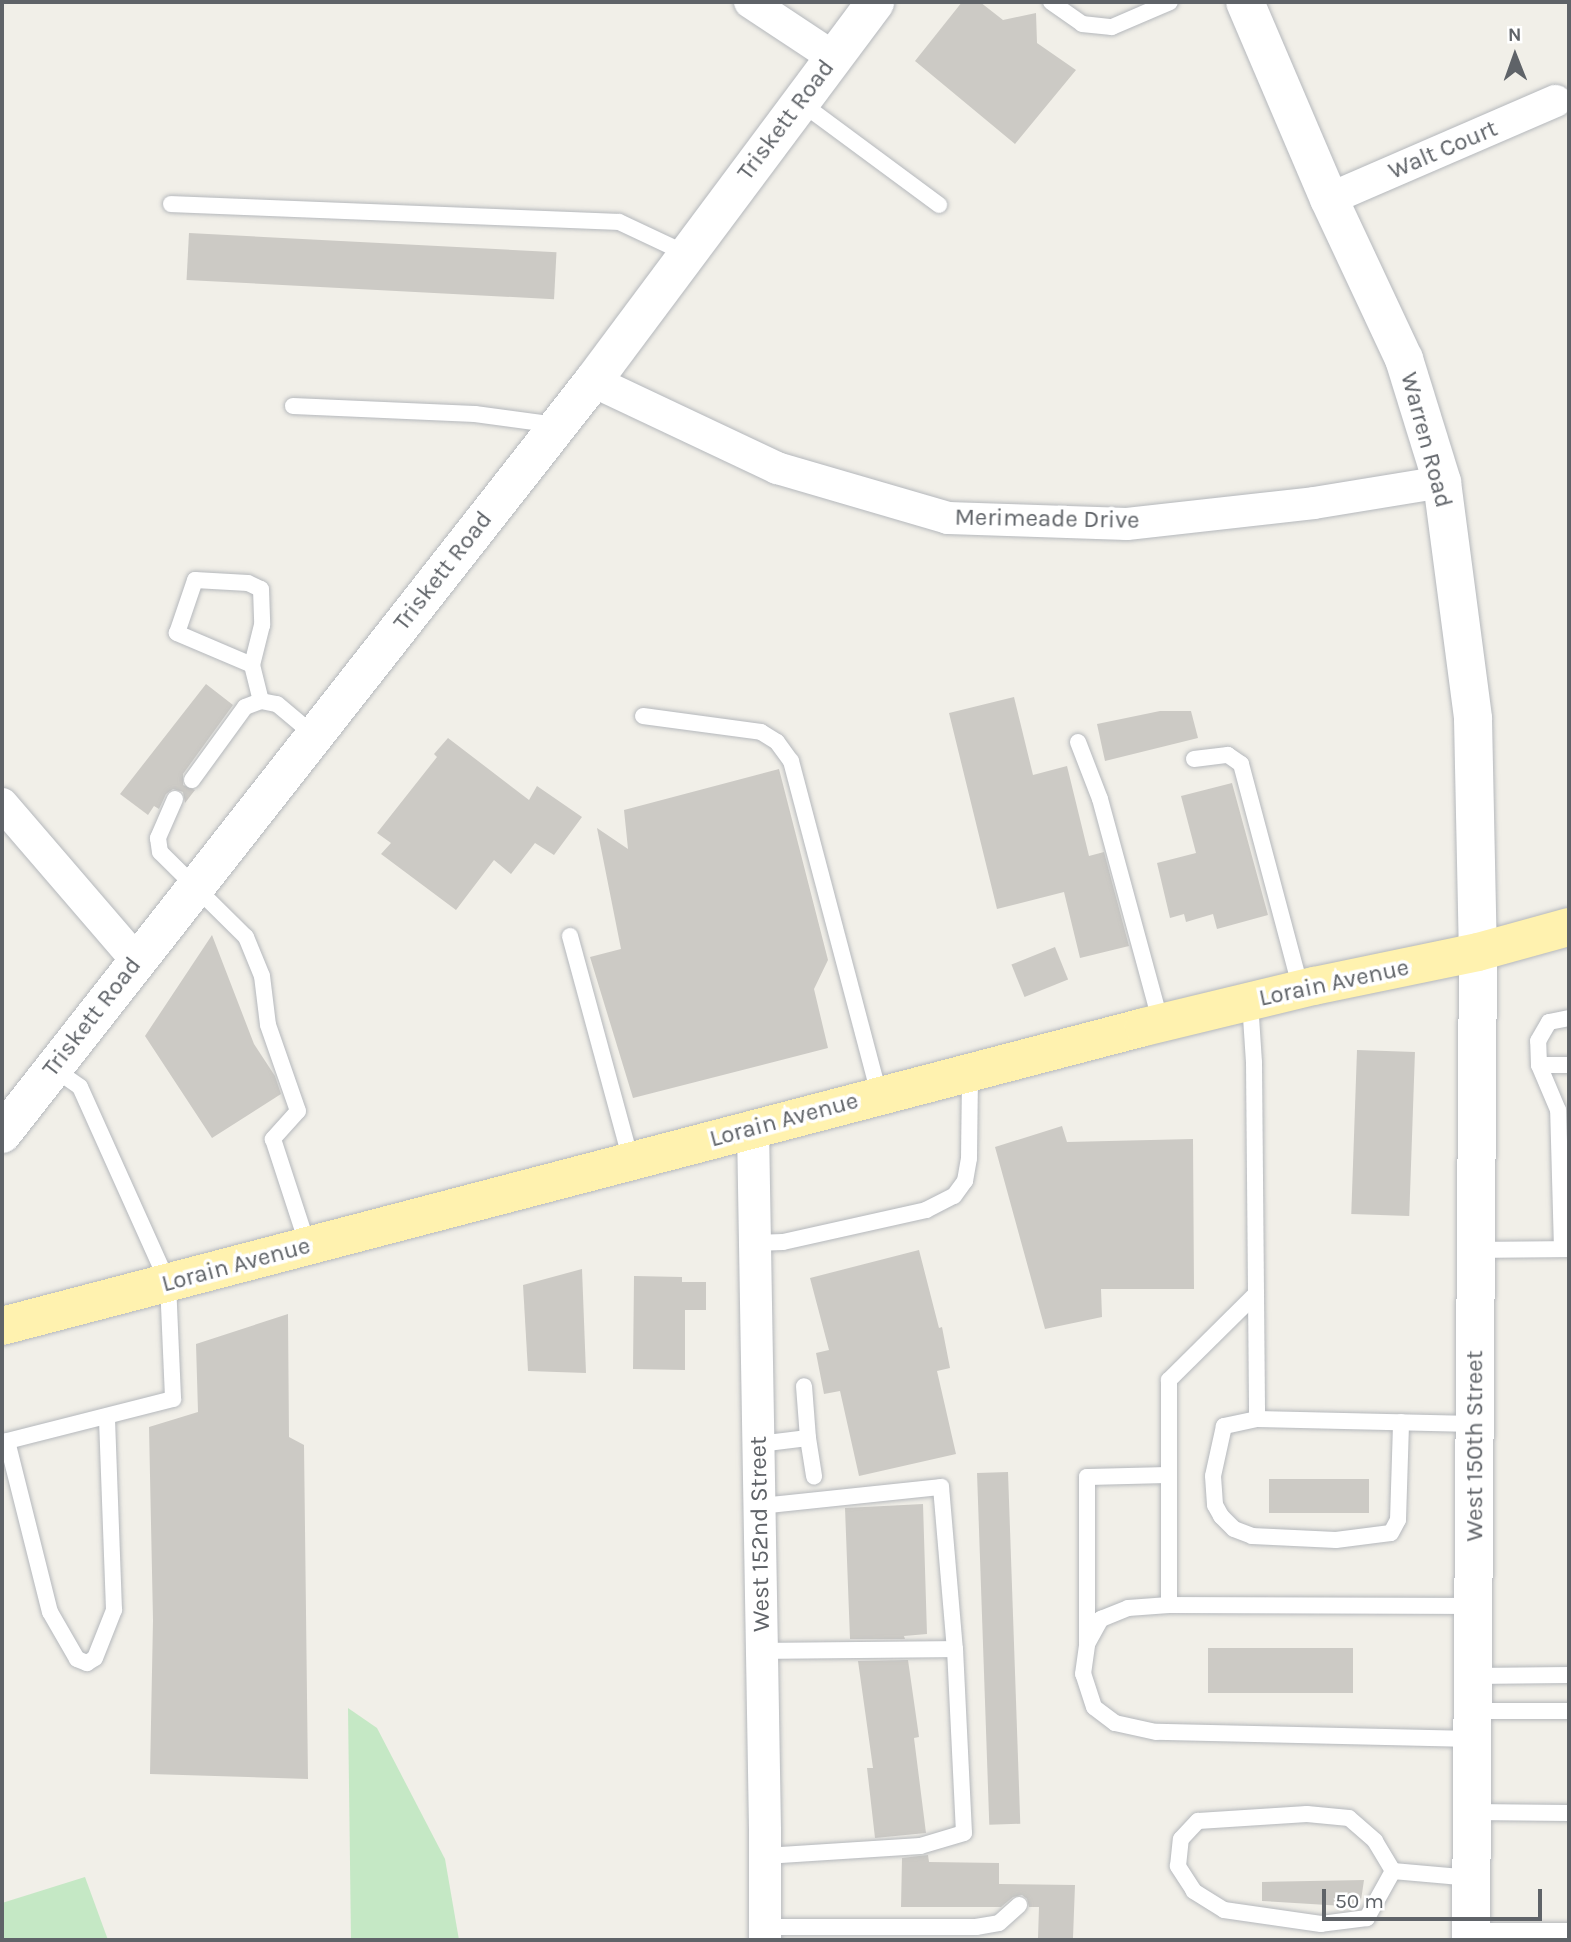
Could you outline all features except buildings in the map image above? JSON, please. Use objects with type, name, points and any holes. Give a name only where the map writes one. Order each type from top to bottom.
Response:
[{"type":"main road","name":"Triskett Road","points":[[2,1134],[593,381],[875,2]]},
{"type":"main road","name":"Warren Road","points":[[1245,2],[1329,199],[1404,359],[1442,482],[1473,719],[1478,952]]},
{"type":"main road","name":"Lorain Avenue","points":[[2,1326],[1161,1023],[1301,989],[1478,952],[1569,927]]},
{"type":"main road","name":"West 150th Street","points":[[1471,1935],[1478,952]]},
{"type":"street","points":[[750,2],[833,57]]},
{"type":"street","name":"Walt Court","points":[[1329,199],[1556,101]]},
{"type":"street","name":"Merimeade Drive","points":[[593,381],[777,468],[948,518],[1127,524],[1314,503],[1442,482]]},
{"type":"street","points":[[2,804],[136,960]]},
{"type":"street","name":"West 152nd Street","points":[[753,1128],[765,1934]]},
{"type":"lane","points":[[1052,2],[1082,24],[1112,27],[1170,2]]},
{"type":"lane","points":[[800,102],[939,205]]},
{"type":"lane","points":[[171,204],[619,222],[687,254]]},
{"type":"lane","points":[[293,406],[475,414],[558,425]]},
{"type":"lane","points":[[252,665],[177,634],[195,580],[248,583],[261,590],[262,625],[252,665],[261,701]]},
{"type":"lane","points":[[192,780],[245,707],[261,701],[276,704],[314,735]]},
{"type":"lane","points":[[643,716],[761,732],[777,742],[791,761],[879,1096]]},
{"type":"lane","points":[[1078,742],[1100,799],[1161,1023]]},
{"type":"lane","points":[[1194,759],[1228,755],[1241,764],[1301,989]]},
{"type":"lane","points":[[175,799],[158,838],[160,852],[246,937],[262,976],[268,1025],[298,1111],[274,1139],[308,1246]]},
{"type":"lane","points":[[570,936],[631,1160]]},
{"type":"lane","points":[[1250,1002],[1254,1063],[1257,1419]]},
{"type":"lane","points":[[1476,1250],[1566,1249],[1558,1111],[1539,1065],[1538,1041],[1549,1022],[1569,1018]]},
{"type":"lane","points":[[1539,1065],[1569,1065]]},
{"type":"lane","points":[[53,1068],[80,1087],[168,1283],[173,1399],[7,1441],[50,1612],[77,1659],[87,1663],[95,1658],[114,1609],[107,1416]]},
{"type":"lane","points":[[755,1243],[783,1242],[926,1210],[954,1196],[965,1181],[970,1158],[970,1072]]},
{"type":"lane","points":[[1170,1605],[1169,1380],[1256,1294]]},
{"type":"lane","points":[[804,1386],[814,1477]]},
{"type":"lane","points":[[1401,1422],[1398,1520],[1391,1533],[1336,1540],[1252,1536],[1234,1529],[1221,1516],[1215,1505],[1213,1476],[1224,1426],[1257,1419],[1401,1422],[1475,1424]]},
{"type":"lane","points":[[759,1444],[808,1438]]},
{"type":"lane","points":[[1169,1475],[1087,1477],[1087,1644],[1083,1674],[1094,1707],[1115,1723],[1156,1732],[1473,1709],[1569,1712]]},
{"type":"lane","points":[[760,1506],[941,1487],[955,1649],[964,1833],[920,1846],[765,1856]]},
{"type":"lane","points":[[1087,1644],[1101,1619],[1128,1608],[1170,1605],[1474,1606]]},
{"type":"lane","points":[[762,1651],[955,1649]]},
{"type":"lane","points":[[1473,1709],[1569,1675]]},
{"type":"lane","points":[[1472,1812],[1569,1813]]},
{"type":"lane","points":[[1307,1814],[1349,1818],[1375,1841],[1394,1871],[1367,1918],[1321,1924],[1224,1910],[1194,1891],[1178,1866],[1181,1839],[1198,1821],[1307,1814]]},
{"type":"lane","points":[[1394,1871],[1472,1878]]},
{"type":"lane","points":[[765,1934],[976,1927],[999,1923],[1019,1905]]},
{"type":"lane","points":[[1471,1935],[1569,1931]]},
{"type":"green space","points":[[348,1708],[377,1728],[445,1859],[459,1940],[351,1940]]},
{"type":"green space","points":[[85,1877],[108,1940],[2,1940],[2,1903]]}]
